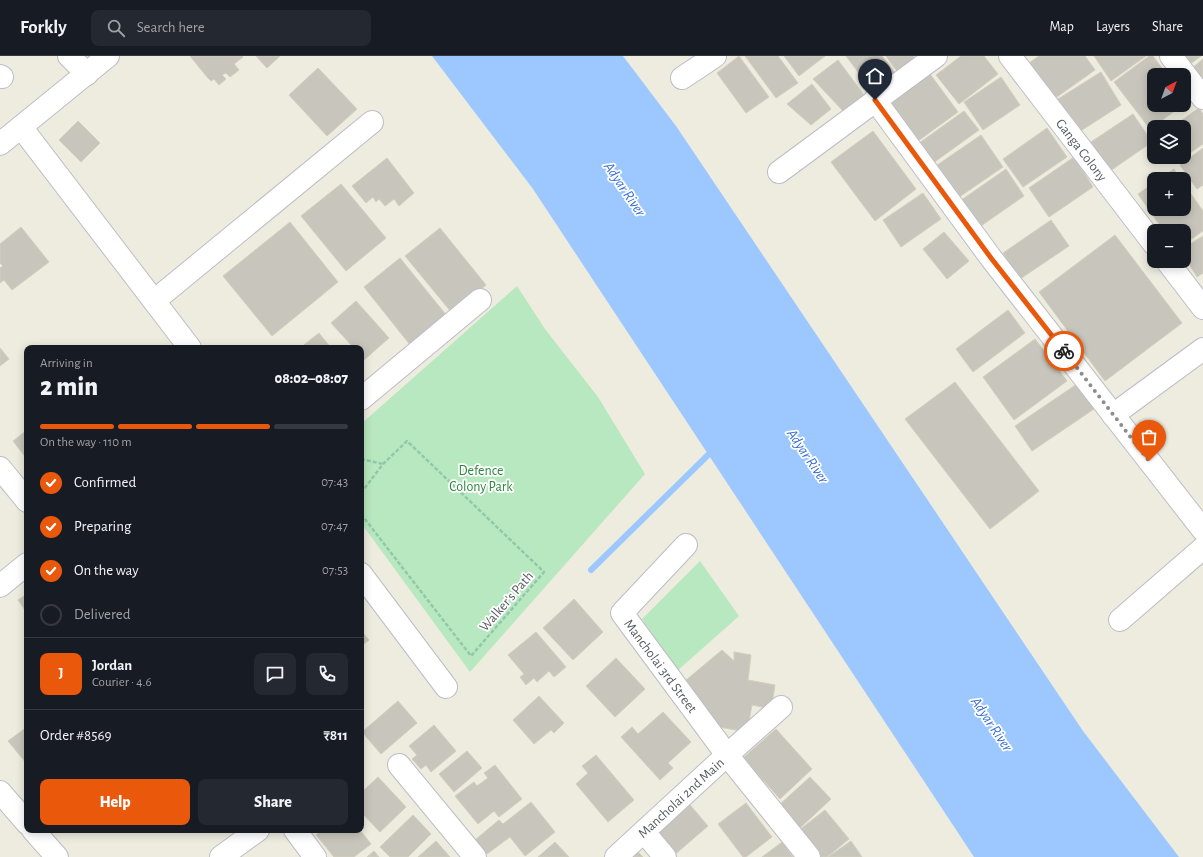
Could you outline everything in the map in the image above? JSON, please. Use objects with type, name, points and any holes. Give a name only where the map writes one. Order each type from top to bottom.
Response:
[{"type":"street","points":[[69,56],[87,74]]},
{"type":"street","points":[[0,144],[108,56]]},
{"type":"street","points":[[682,78],[715,56]]},
{"type":"street","points":[[779,172],[936,56]]},
{"type":"street","name":"Ganga Colony","points":[[1010,56],[1147,235]]},
{"type":"street","points":[[1171,56],[1203,98]]},
{"type":"street","points":[[875,100],[991,258],[1203,530]]},
{"type":"street","points":[[154,301],[372,122]]},
{"type":"street","points":[[21,127],[188,345]]},
{"type":"street","points":[[1172,268],[1203,308]]},
{"type":"street","points":[[364,397],[480,300]]},
{"type":"street","points":[[1114,415],[1203,350]]},
{"type":"street","points":[[0,468],[24,497]]},
{"type":"street","name":"Mancholai 3rd Street","points":[[686,545],[622,613],[727,755]]},
{"type":"street","points":[[1120,620],[1203,548]]},
{"type":"street","points":[[0,586],[24,566]]},
{"type":"street","points":[[364,578],[446,687]]},
{"type":"street","name":"Mancholai 2nd Main","points":[[616,857],[781,707]]},
{"type":"street","points":[[727,755],[809,857]]},
{"type":"street","points":[[399,765],[475,857]]},
{"type":"street","points":[[0,792],[24,820]]},
{"type":"street","points":[[644,832],[665,857]]},
{"type":"street","points":[[36,833],[57,857]]},
{"type":"street","points":[[222,857],[254,833]]},
{"type":"street","points":[[297,833],[315,857]]},
{"type":"path","name":"Walker's Path","points":[[364,489],[383,464],[407,442],[544,572],[471,656],[364,518]]},
{"type":"path","points":[[364,460],[383,464]]},
{"type":"green space","name":"Defence Colony Park","points":[[517,286],[545,329],[598,397],[645,474],[470,672],[364,527],[364,421]]},
{"type":"green space","points":[[700,561],[739,616],[677,671],[642,619]]},
{"type":"water","name":"Adyar River","points":[[432,56],[623,56],[676,126],[1083,731],[1179,857],[974,857],[533,189]]},
{"type":"building","points":[[190,56],[243,57],[234,64],[239,70],[230,77],[226,73],[222,75],[226,79],[219,85],[214,79],[211,81],[207,77]]},
{"type":"building","points":[[256,56],[280,56],[267,68]]},
{"type":"building","points":[[739,56],[769,97],[746,113],[717,73]]},
{"type":"building","points":[[745,56],[778,56],[798,83],[776,98]]},
{"type":"building","points":[[784,56],[825,56],[799,76]]},
{"type":"building","points":[[846,56],[882,56],[899,78],[876,96]]},
{"type":"building","points":[[886,56],[913,56],[918,64],[901,77]]},
{"type":"building","points":[[961,56],[984,56],[998,74],[959,104],[936,75]]},
{"type":"building","points":[[1039,56],[1085,56],[1095,70],[1054,99],[1029,63]]},
{"type":"building","points":[[1094,56],[1146,56],[1111,81]]},
{"type":"building","points":[[1149,56],[1153,56],[1162,68],[1147,68],[1147,112],[1173,112],[1162,120],[1147,120],[1147,125],[1114,82]]},
{"type":"building","points":[[1183,56],[1201,56],[1189,65]]},
{"type":"building","points":[[1203,59],[1203,83],[1191,69]]},
{"type":"building","points":[[838,60],[864,95],[843,111],[813,79]]},
{"type":"building","points":[[318,68],[357,109],[327,136],[289,95]]},
{"type":"building","points":[[1101,72],[1121,105],[1079,132],[1058,99]]},
{"type":"building","points":[[930,74],[958,112],[911,146],[883,108]]},
{"type":"building","points":[[1001,77],[1020,105],[983,130],[964,102]]},
{"type":"building","points":[[812,84],[831,109],[811,125],[787,104]]},
{"type":"building","points":[[1199,108],[1203,114],[1203,144],[1191,152],[1191,120],[1182,120]]},
{"type":"building","points":[[964,111],[979,130],[929,166],[915,146]]},
{"type":"building","points":[[1133,114],[1147,135],[1147,145],[1110,171],[1091,142]]},
{"type":"building","points":[[78,121],[100,143],[81,162],[59,140]]},
{"type":"building","points":[[1047,128],[1067,157],[1023,187],[1003,159]]},
{"type":"building","points":[[873,131],[916,189],[875,221],[831,162]]},
{"type":"building","points":[[981,135],[1003,167],[952,202],[930,170]]},
{"type":"building","points":[[1203,148],[1203,185],[1197,189],[1191,181],[1191,172],[1185,172],[1180,165],[1191,164],[1191,157]]},
{"type":"building","points":[[1074,157],[1093,187],[1049,217],[1029,188]]},
{"type":"building","points":[[387,158],[414,193],[399,206],[394,199],[385,206],[379,199],[376,202],[373,197],[366,203],[352,186]]},
{"type":"building","points":[[1006,169],[1024,196],[978,228],[960,201]]},
{"type":"building","points":[[341,184],[386,238],[346,271],[301,216]]},
{"type":"building","points":[[1147,188],[1147,207],[1138,194]]},
{"type":"building","points":[[923,193],[941,219],[901,247],[883,220]]},
{"type":"building","points":[[1191,194],[1203,211],[1203,231],[1191,239],[1191,224],[1159,224],[1153,216],[1191,216]]},
{"type":"building","points":[[1051,220],[1069,246],[1020,279],[1003,253]]},
{"type":"building","points":[[290,222],[338,282],[272,336],[223,276]]},
{"type":"building","points":[[21,227],[49,262],[12,290],[4,280],[0,283],[0,268],[3,266],[0,263],[0,244]]},
{"type":"building","points":[[440,228],[486,285],[452,313],[405,256]]},
{"type":"building","points":[[944,232],[969,261],[947,279],[923,249]]},
{"type":"building","points":[[1115,235],[1182,323],[1105,381],[1039,292]]},
{"type":"building","points":[[1203,236],[1203,273],[1197,277],[1191,267],[1191,244]]},
{"type":"building","points":[[400,258],[447,316],[411,346],[364,287]]},
{"type":"building","points":[[356,301],[389,338],[364,360],[364,345],[351,345],[331,323]]},
{"type":"building","points":[[1008,310],[1025,333],[973,372],[956,349]]},
{"type":"building","points":[[319,333],[329,345],[304,345]]},
{"type":"building","points":[[1035,339],[1067,381],[1014,420],[983,377]]},
{"type":"building","points":[[0,348],[9,359],[0,366]]},
{"type":"building","points":[[955,382],[1039,491],[990,529],[905,419]]},
{"type":"building","points":[[1077,384],[1094,409],[1032,451],[1015,426]]},
{"type":"building","points":[[24,432],[24,455],[13,441]]},
{"type":"building","points":[[24,596],[24,609],[18,600]]},
{"type":"building","points":[[574,599],[603,632],[573,660],[543,628]]},
{"type":"building","points":[[536,632],[566,667],[554,677],[549,671],[537,682],[534,678],[526,685],[520,677],[524,674],[508,655]]},
{"type":"building","points":[[364,634],[369,640],[364,644]]},
{"type":"building","points":[[722,650],[734,661],[734,652],[751,655],[748,680],[775,685],[771,709],[752,705],[747,732],[719,727],[685,681]]},
{"type":"building","points":[[616,658],[645,689],[615,717],[586,686]]},
{"type":"building","points":[[539,696],[564,723],[554,733],[551,730],[534,744],[513,720]]},
{"type":"building","points":[[398,701],[417,723],[381,754],[364,734],[364,730]]},
{"type":"building","points":[[663,712],[691,742],[668,763],[673,768],[660,780],[621,737],[632,727],[638,734]]},
{"type":"building","points":[[434,725],[456,751],[431,772],[426,765],[421,769],[412,759],[417,755],[409,746]]},
{"type":"building","points":[[24,729],[24,760],[8,741]]},
{"type":"building","points":[[776,729],[812,769],[780,799],[743,758]]},
{"type":"building","points":[[467,751],[482,768],[454,792],[439,774]]},
{"type":"building","points":[[596,755],[634,800],[608,822],[576,784],[588,773],[582,766]]},
{"type":"building","points":[[495,765],[522,799],[499,817],[494,811],[478,824],[455,796],[474,782],[477,786],[488,778],[484,773]]},
{"type":"building","points":[[378,777],[406,807],[380,832],[364,815],[364,790]]},
{"type":"building","points":[[810,777],[831,799],[799,829],[778,806]]},
{"type":"building","points":[[531,802],[555,832],[525,856],[510,837],[487,854],[475,840],[499,820],[503,824]]},
{"type":"building","points":[[746,803],[772,837],[746,857],[743,857],[718,824]]},
{"type":"building","points":[[690,805],[708,826],[672,857],[654,836]]},
{"type":"building","points":[[825,810],[849,839],[827,857],[819,857],[798,831]]},
{"type":"building","points":[[413,815],[431,834],[408,857],[390,857],[380,847]]},
{"type":"building","points":[[318,833],[362,833],[371,844],[354,857],[334,857],[316,835]]},
{"type":"building","points":[[436,841],[450,857],[418,857]]},
{"type":"building","points":[[851,841],[862,857],[828,857]]},
{"type":"building","points":[[555,842],[569,857],[538,857]]},
{"type":"building","points":[[782,842],[793,857],[762,857]]},
{"type":"building","points":[[374,851],[379,857],[367,857]]},
{"type":"building","points":[[637,851],[643,857],[630,857]]},
{"type":"waterway","points":[[591,570],[708,455]]},
{"type":"way so far","points":[[1064,351],[1149,461]]},
{"type":"route","points":[[875,100],[991,258],[1064,351]]}]
